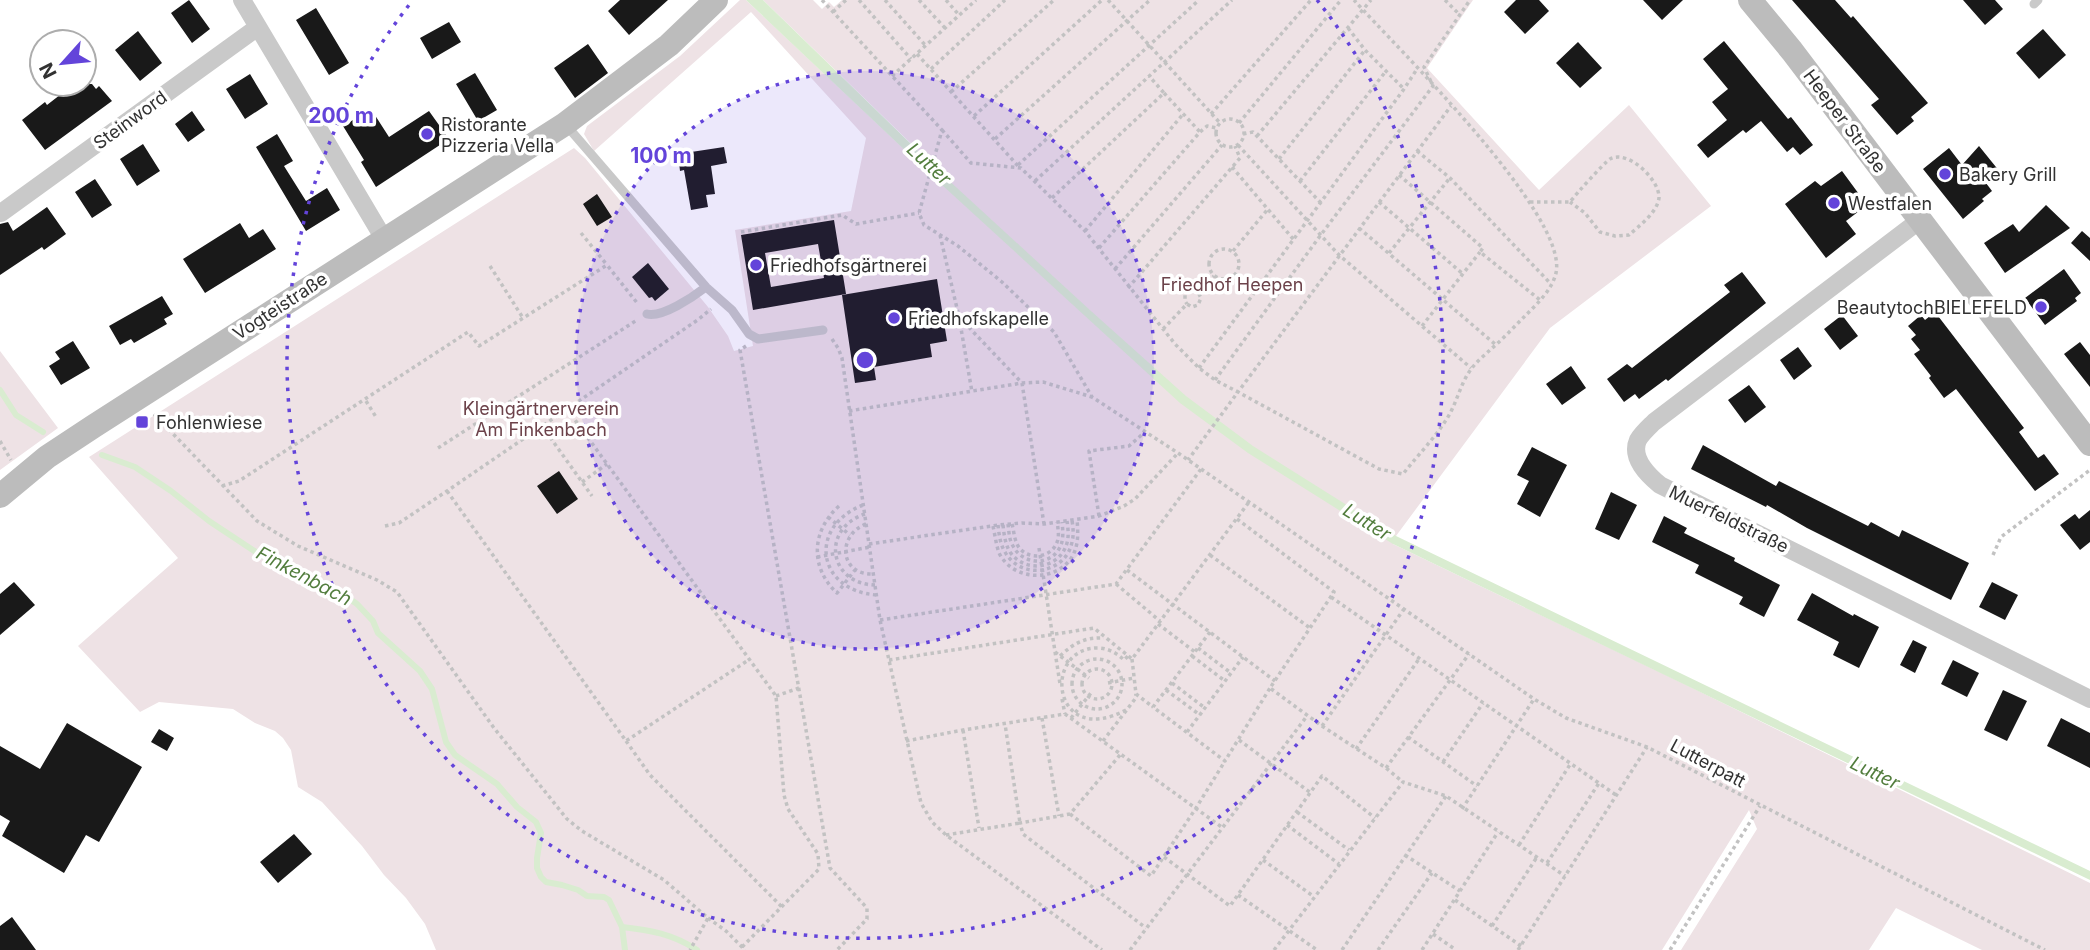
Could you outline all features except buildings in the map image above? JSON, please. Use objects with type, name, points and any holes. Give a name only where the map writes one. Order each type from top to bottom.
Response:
[{"type":"street","points":[[242,0],[384,239]]},
{"type":"street","name":"Vogteistraße","points":[[0,496],[47,457],[565,124],[669,45],[716,0]]},
{"type":"street","name":"Heeper Straße","points":[[1750,0],[1792,51],[2090,444]]},
{"type":"street","name":"Steinword","points":[[1,213],[258,27]]},
{"type":"street","name":"Muerfeldstraße","points":[[1920,220],[1654,422],[1637,441],[1640,463],[1648,475],[1660,485],[2090,699]]},
{"type":"lane","points":[[565,124],[706,287],[732,310],[749,334],[758,339],[822,330]]},
{"type":"lane","points":[[647,314],[654,315],[690,299],[706,287]]},
{"type":"path","points":[[822,0],[971,163],[1019,167],[1199,0]]},
{"type":"path","points":[[833,12],[846,0]]},
{"type":"path","points":[[859,0],[911,59]]},
{"type":"path","points":[[885,0],[926,46]]},
{"type":"path","points":[[919,0],[945,28]]},
{"type":"path","points":[[946,0],[959,15]]},
{"type":"path","points":[[931,69],[1005,0]]},
{"type":"path","points":[[951,92],[1054,0]]},
{"type":"path","points":[[974,116],[1102,0]]},
{"type":"path","points":[[1108,0],[1220,123]]},
{"type":"path","points":[[995,139],[1150,0]]},
{"type":"path","points":[[1035,181],[1232,0]]},
{"type":"path","points":[[1211,114],[1311,0]]},
{"type":"path","points":[[1239,123],[1341,0]]},
{"type":"path","points":[[917,54],[1019,167],[1084,231],[1128,288],[1199,368],[1215,380],[1379,469],[1403,474],[1447,419],[1471,368],[1540,301],[1556,274],[1555,254],[1530,202],[1480,139],[1354,0]]},
{"type":"path","points":[[1257,136],[1371,0]]},
{"type":"path","points":[[1445,0],[1460,15]]},
{"type":"path","points":[[1433,86],[1424,67],[1470,0]]},
{"type":"path","points":[[892,76],[974,1]]},
{"type":"path","points":[[1348,28],[1365,50],[1404,89]]},
{"type":"path","points":[[1279,159],[1365,50]]},
{"type":"path","points":[[1199,368],[1417,69]]},
{"type":"path","points":[[1300,181],[1386,71]]},
{"type":"path","points":[[1149,76],[1200,132]]},
{"type":"path","points":[[1215,380],[1433,86]]},
{"type":"path","points":[[1052,198],[1164,93]]},
{"type":"path","points":[[1188,460],[1451,106]]},
{"type":"path","points":[[1084,231],[1184,114]]},
{"type":"path","points":[[1222,145],[1216,138],[1220,123],[1227,119],[1239,123]]},
{"type":"path","points":[[1239,123],[1243,134]]},
{"type":"path","points":[[1099,248],[1200,132],[1207,126],[1217,128]]},
{"type":"path","points":[[942,130],[919,214],[924,225],[958,246],[1002,282],[1054,332],[1092,397]]},
{"type":"path","points":[[1128,288],[1240,158],[1236,145],[1243,134],[1253,132],[1321,203]]},
{"type":"path","points":[[1115,269],[1222,145],[1236,145],[1339,255],[1471,368]]},
{"type":"path","points":[[1416,151],[1450,178],[1551,284]]},
{"type":"path","points":[[1530,202],[1570,202],[1585,213],[1600,232],[1622,236],[1629,235],[1646,219],[1657,206],[1659,195],[1655,183],[1644,171],[1631,159],[1618,156],[1609,159],[1570,202]]},
{"type":"path","points":[[1232,167],[1294,240]]},
{"type":"path","points":[[1399,175],[1483,248],[1422,326]]},
{"type":"path","points":[[1389,253],[1450,178]]},
{"type":"path","points":[[1379,202],[1463,274]]},
{"type":"path","points":[[1233,251],[1268,209]]},
{"type":"path","points":[[741,232],[842,215],[856,224],[919,214]]},
{"type":"path","points":[[1359,228],[1496,345]]},
{"type":"path","points":[[438,448],[647,314],[581,233]]},
{"type":"path","points":[[940,235],[959,317],[972,392]]},
{"type":"path","points":[[1222,249],[1233,251],[1239,261],[1237,272],[1228,279],[1214,276],[1209,266],[1212,255],[1222,249]]},
{"type":"path","points":[[1480,252],[1540,301]]},
{"type":"path","points":[[222,486],[239,481],[468,332],[479,346],[607,265]]},
{"type":"path","points":[[490,266],[523,318]]},
{"type":"path","points":[[1198,292],[1214,276]]},
{"type":"path","points":[[1191,290],[1198,292],[1201,298],[1198,305],[1192,307],[1187,304],[1185,294],[1191,290]]},
{"type":"path","points":[[385,526],[398,523],[447,491],[705,315],[718,298]]},
{"type":"path","points":[[1163,329],[1187,304]]},
{"type":"path","points":[[959,317],[1021,383],[1044,524]]},
{"type":"path","points":[[822,330],[838,348],[842,358],[880,620],[921,803],[932,822],[946,835],[1101,950]]},
{"type":"path","points":[[758,339],[740,350],[810,764],[830,868],[867,908],[867,919],[837,950]]},
{"type":"path","points":[[849,411],[1021,383],[1043,382],[1092,397]]},
{"type":"path","points":[[140,396],[156,417],[257,521],[298,546],[377,580],[397,592],[494,728],[567,819],[582,831],[664,880],[744,948],[819,869],[818,854],[792,816],[786,802],[776,696],[567,409]]},
{"type":"path","name":"Lutterpatt","points":[[1092,397],[1178,453],[1534,699],[1566,718],[1647,747],[2045,950]]},
{"type":"path","points":[[365,400],[376,417]]},
{"type":"path","points":[[542,426],[592,496]]},
{"type":"path","points":[[1099,516],[1089,451],[1129,446],[1145,431]]},
{"type":"path","points":[[816,557],[1003,525],[1044,524],[1099,516],[1135,499],[1178,453]]},
{"type":"path","points":[[582,482],[607,464]]},
{"type":"path","points":[[880,620],[1116,584],[1201,469]]},
{"type":"path","points":[[1993,555],[2001,537],[2090,470]]},
{"type":"path","points":[[447,491],[650,775],[782,907]]},
{"type":"path","points":[[1126,710],[1102,720],[1088,719],[1075,713],[1066,703],[1061,689],[1062,675],[1068,662],[1079,653],[1092,648],[1107,649],[1124,660],[1130,658],[1249,502]]},
{"type":"path","points":[[863,505],[846,513],[835,523],[829,533],[826,555],[834,574],[844,585],[863,594],[877,595]]},
{"type":"path","points":[[839,506],[820,530],[816,557],[831,587],[837,593],[855,570]]},
{"type":"path","points":[[865,514],[851,520],[842,529],[835,554],[850,577],[857,582],[875,585]]},
{"type":"path","points":[[828,517],[850,535]]},
{"type":"path","points":[[1070,814],[1151,876],[1334,592],[1236,519]]},
{"type":"path","points":[[1003,525],[1022,551],[1042,565],[1049,574],[1062,568],[1077,544],[1067,521]]},
{"type":"path","points":[[1003,525],[1009,550],[1016,558],[1025,564],[1042,565],[1056,560],[1063,552],[1068,542],[1067,521]]},
{"type":"path","points":[[1003,525],[1000,554],[1009,566],[1021,573],[1035,576],[1055,546],[1067,521]]},
{"type":"path","points":[[866,524],[850,535],[846,551],[848,563],[855,570],[863,574],[874,574]]},
{"type":"path","points":[[1039,548],[1065,714]]},
{"type":"path","points":[[1210,554],[1310,628]]},
{"type":"path","points":[[1127,570],[1275,681]]},
{"type":"path","points":[[1116,584],[1225,681]]},
{"type":"path","points":[[1331,597],[1616,795]]},
{"type":"path","points":[[1322,726],[1404,610]]},
{"type":"path","points":[[888,660],[1094,628],[1130,658],[1136,694],[1102,741]]},
{"type":"path","points":[[1153,707],[1210,632]]},
{"type":"path","points":[[1060,656],[1074,644],[1091,638],[1106,638]]},
{"type":"path","points":[[1055,652],[1087,677]]},
{"type":"path","points":[[1195,652],[1231,673]]},
{"type":"path","points":[[1386,768],[1469,654]]},
{"type":"path","points":[[1187,732],[1243,657]]},
{"type":"path","points":[[626,741],[750,659]]},
{"type":"path","points":[[1093,659],[1112,664],[1119,671],[1122,681],[1118,700],[1101,710],[1082,705],[1075,698],[1072,688],[1072,678],[1077,669],[1084,662],[1093,659]]},
{"type":"path","points":[[1356,749],[1420,659]]},
{"type":"path","points":[[1210,670],[1215,662]]},
{"type":"path","points":[[1101,669],[1107,672],[1111,683],[1112,688],[1105,698],[1094,699],[1082,687],[1090,671],[1101,669]]},
{"type":"path","points":[[1111,683],[1134,678]]},
{"type":"path","points":[[1172,682],[1205,708]]},
{"type":"path","points":[[776,696],[799,688]]},
{"type":"path","points":[[1270,688],[1403,782],[1446,796],[1565,876]]},
{"type":"path","points":[[1166,690],[1200,715]]},
{"type":"path","points":[[1136,694],[1225,761]]},
{"type":"path","points":[[1072,718],[1090,695]]},
{"type":"path","points":[[1184,704],[1189,696]]},
{"type":"path","points":[[1462,809],[1534,699]]},
{"type":"path","points":[[1443,762],[1483,702]]},
{"type":"path","points":[[906,741],[1065,714],[1223,828]]},
{"type":"path","points":[[1130,950],[1307,716]]},
{"type":"path","points":[[1042,718],[1059,816]]},
{"type":"path","points":[[1005,724],[1023,835],[1146,928]]},
{"type":"path","points":[[962,730],[979,828]]},
{"type":"path","points":[[1408,737],[1477,786]]},
{"type":"path","points":[[1238,739],[1311,793]]},
{"type":"path","points":[[1455,900],[1519,948],[1647,747]]},
{"type":"path","points":[[946,835],[1070,814],[1120,755]]},
{"type":"path","points":[[1519,845],[1571,763]]},
{"type":"path","points":[[1164,857],[1230,906],[1322,776],[1375,818]]},
{"type":"path","points":[[1274,950],[1403,782]]},
{"type":"path","points":[[1547,863],[1600,783]]},
{"type":"path","points":[[1342,950],[1446,796]]},
{"type":"path","points":[[1670,950],[1760,806]]},
{"type":"path","points":[[1297,812],[1349,850]]},
{"type":"path","points":[[1287,825],[1339,864]]},
{"type":"path","points":[[1422,950],[1498,832]]},
{"type":"path","points":[[1405,855],[1460,891]]},
{"type":"path","points":[[1492,926],[1537,857]]},
{"type":"path","points":[[1263,860],[1314,896]]},
{"type":"path","points":[[1378,950],[1432,873]]},
{"type":"path","points":[[1238,895],[1317,950]]},
{"type":"path","points":[[690,950],[708,918]]},
{"type":"path","points":[[1433,934],[1456,950]]},
{"type":"green space","points":[[740,0],[746,0],[925,169],[927,159],[763,0],[813,0],[822,9],[829,2],[834,7],[842,0],[1473,0],[1427,68],[1539,190],[1629,105],[1711,206],[1550,328],[1396,536],[1393,544],[2090,883],[2090,950],[1982,950],[1896,908],[1869,950],[1681,950],[1757,829],[1749,810],[1662,950],[436,950],[425,924],[362,846],[322,802],[298,787],[291,750],[275,731],[255,723],[233,709],[159,702],[140,712],[78,646],[178,558],[89,457],[574,148],[708,307],[728,336],[734,351],[753,346],[735,230],[851,211],[866,138],[751,12],[594,151],[584,134],[587,126],[680,56]]},
{"type":"green space","points":[[0,351],[58,428],[0,470]]},
{"type":"water","name":"Lutter","points":[[746,0],[763,0],[944,176],[1091,311],[1186,396],[1253,446],[1396,536],[2090,871],[2090,880],[1393,544],[1248,453],[1180,403],[930,174]]},
{"type":"waterway","name":"Finkenbach","points":[[0,390],[16,415],[43,432]]},
{"type":"waterway","name":"Finkenbach","points":[[102,455],[135,467],[262,556],[277,561],[319,586],[357,604],[373,621],[378,633],[420,671],[432,689],[446,742],[455,755],[497,784],[517,807],[536,822],[541,833],[537,858],[541,877],[546,882],[578,890],[587,896],[609,900],[622,927],[625,950]]},
{"type":"waterway","points":[[622,927],[661,934],[697,950]]},
{"type":"place","name":"Ristorante Pizzeria Vella","points":[[427,134]]},
{"type":"place","name":"Bakery Grill","points":[[1945,174]]},
{"type":"place","name":"Westfalen","points":[[1834,203]]},
{"type":"place","name":"Friedhofsgärtnerei","points":[[756,265]]},
{"type":"place","name":"BeautytochBIELEFELD","points":[[2041,307]]},
{"type":"place","name":"Friedhofskapelle","points":[[894,318]]},
{"type":"place","name":"Fohlenwiese","points":[[142,422]]},
{"type":"park label","name":"Friedhof Heepen","points":[[1232,284]]},
{"type":"park label","name":"Kleingärtnerverein Am Finkenbach","points":[[541,418]]}]
